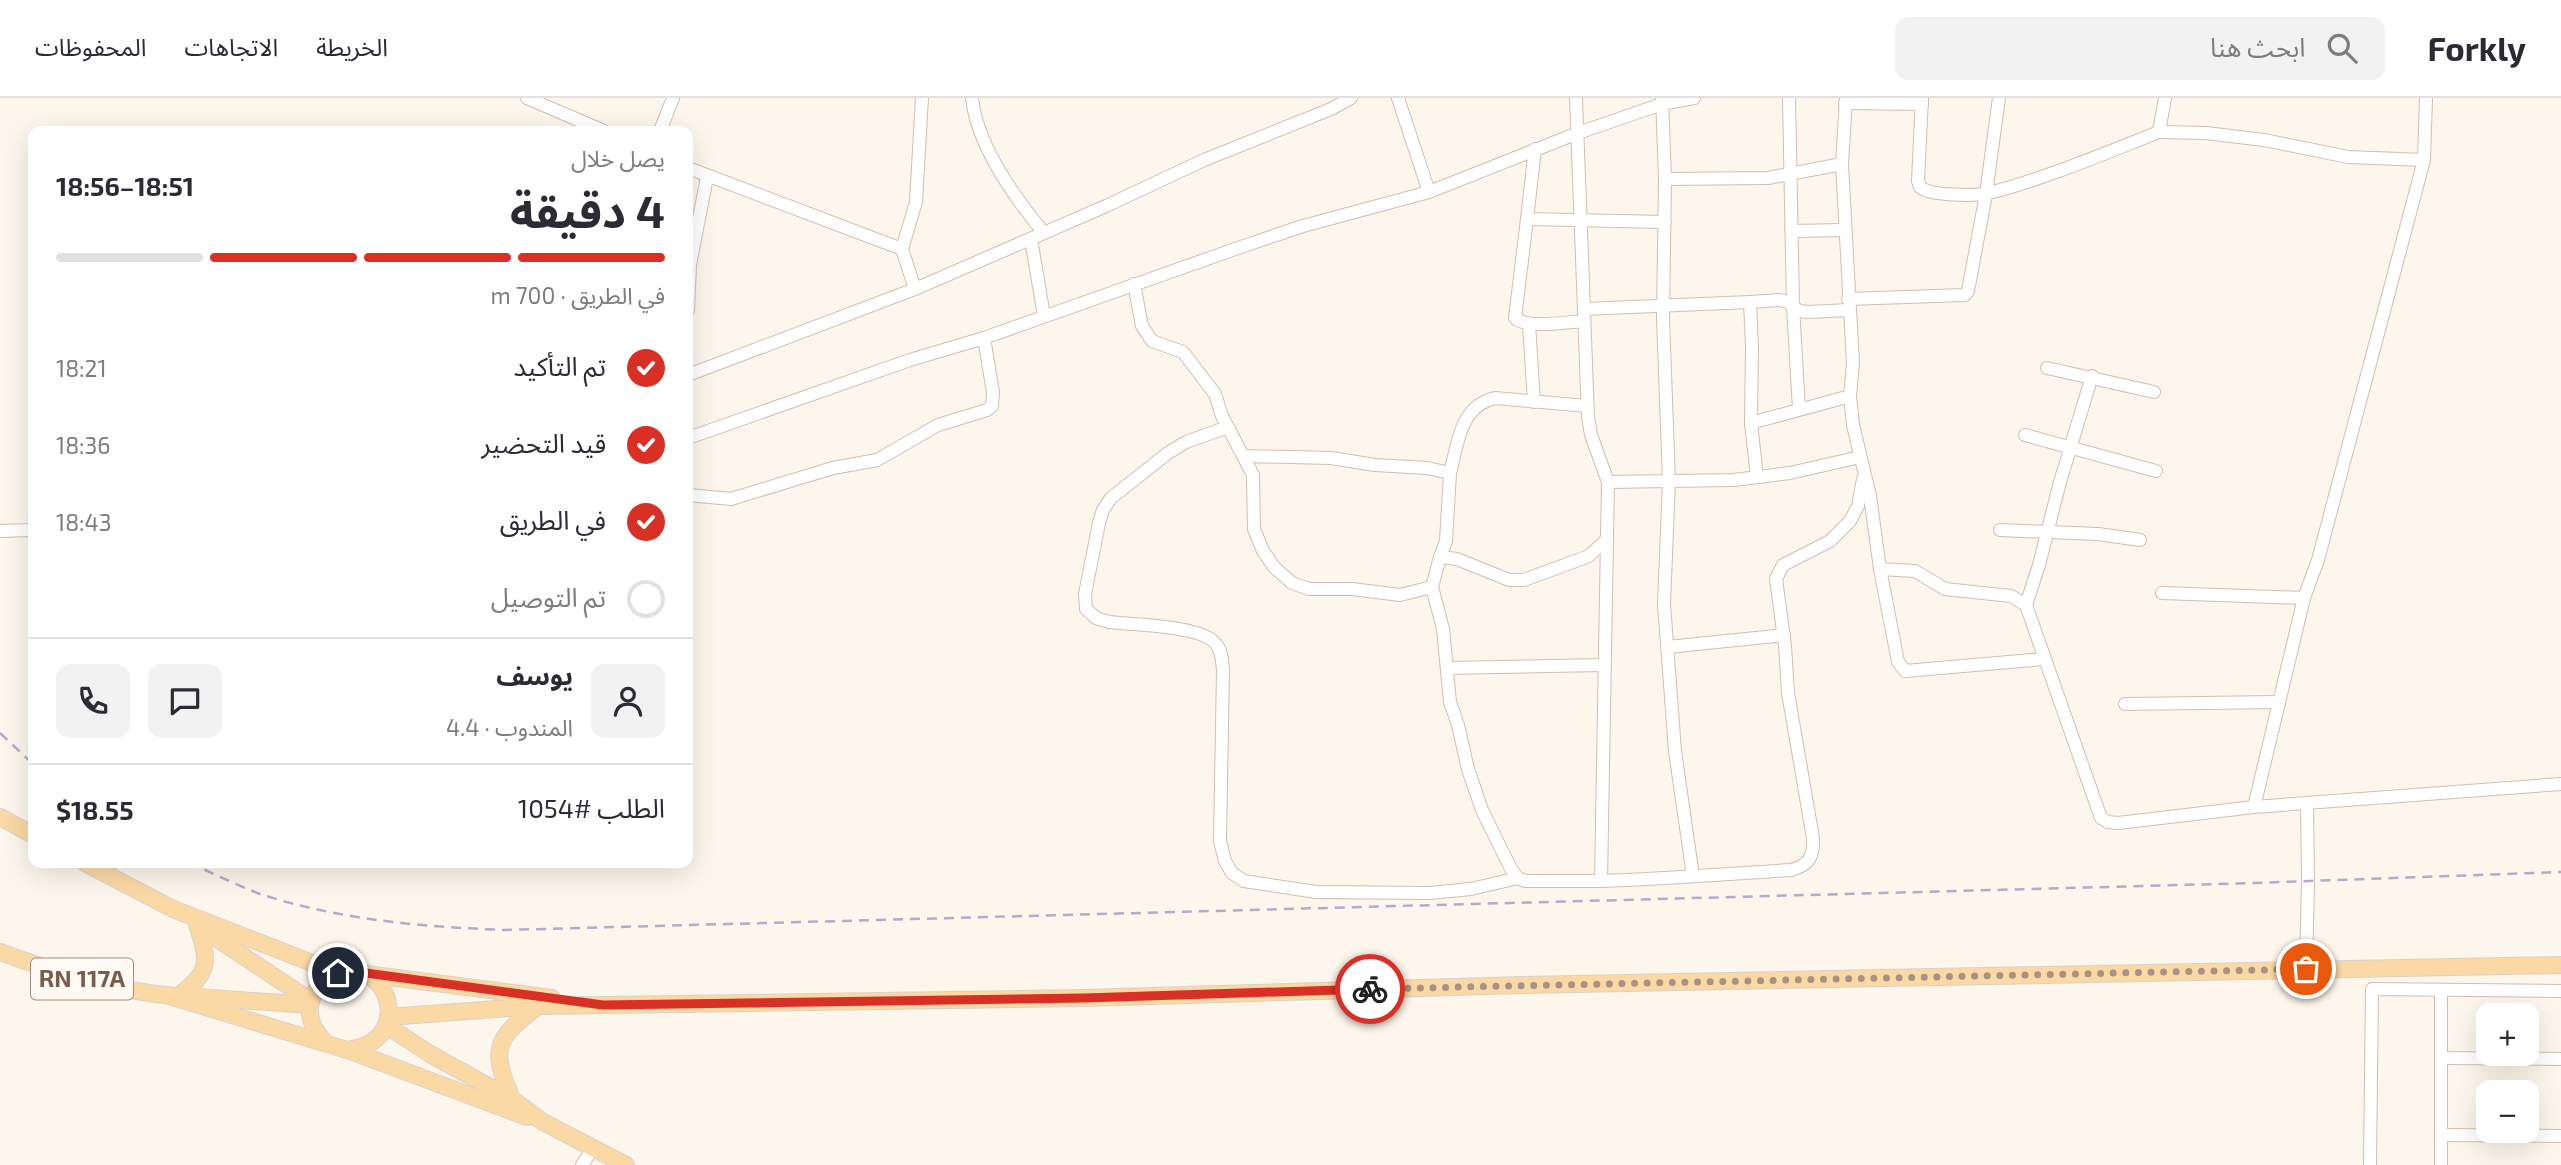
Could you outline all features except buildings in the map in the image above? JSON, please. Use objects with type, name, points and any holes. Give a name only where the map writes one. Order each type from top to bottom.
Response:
[{"type":"main road","points":[[0,817],[28,832]]},
{"type":"main road","points":[[95,868],[173,909],[310,1003]]},
{"type":"main road","points":[[173,909],[338,973]]},
{"type":"main road","points":[[172,996],[201,977],[206,966],[206,955],[197,925]]},
{"type":"main road","name":"RN 117A","points":[[0,952],[82,979],[172,996],[310,1003]]},
{"type":"main road","points":[[387,1021],[538,1006],[1084,998],[1520,985],[2561,965]]},
{"type":"main road","points":[[324,1041],[313,1025],[310,1003],[316,989],[326,979],[351,971],[603,1005]]},
{"type":"main road","points":[[347,1050],[371,1044],[380,1035],[387,1021],[388,1004],[384,991],[376,981],[365,974]]},
{"type":"main road","points":[[172,996],[324,1041],[543,1122],[626,1165]]},
{"type":"main road","points":[[512,1099],[501,1074],[499,1047],[516,1023],[538,1006]]},
{"type":"main road","points":[[387,1021],[430,1054],[512,1099],[543,1122]]},
{"type":"street","points":[[527,98],[592,126]]},
{"type":"street","points":[[662,126],[673,98]]},
{"type":"street","points":[[915,289],[902,249],[916,202],[922,98]]},
{"type":"street","points":[[972,98],[979,133],[1015,198],[1044,233]]},
{"type":"street","points":[[693,373],[915,289],[1204,160],[1331,109],[1351,98]]},
{"type":"street","points":[[1398,98],[1429,192]]},
{"type":"street","points":[[1576,98],[1583,220],[1587,406],[1591,435],[1608,482],[1601,881]]},
{"type":"street","points":[[693,436],[1303,226],[1429,192],[1662,101],[1694,98]]},
{"type":"street","points":[[1789,98],[1793,307],[1799,409]]},
{"type":"street","points":[[1535,149],[1514,309],[1518,322],[1529,324],[1664,305],[1780,300],[1808,312],[1849,304],[1965,295],[1968,292],[1986,194],[1998,98]]},
{"type":"street","points":[[2159,132],[2165,98]]},
{"type":"street","points":[[2254,807],[2304,598],[2318,561],[2424,160],[2426,98]]},
{"type":"street","points":[[1662,101],[1669,481],[1664,604],[1675,751],[1693,876]]},
{"type":"street","points":[[2044,659],[1905,671],[1898,662],[1880,569],[1872,508],[1853,425],[1850,396],[1853,363],[1842,164],[1845,101],[1922,101],[1920,187],[1929,193],[1986,194],[2076,164],[2159,132],[2206,133],[2264,140],[2348,157],[2424,160]]},
{"type":"street","points":[[1665,179],[1768,178],[1842,164]]},
{"type":"street","points":[[693,170],[902,249]]},
{"type":"street","points":[[693,248],[706,177]]},
{"type":"street","points":[[1527,219],[1665,222]]},
{"type":"street","points":[[1791,231],[1845,230]]},
{"type":"street","points":[[1031,239],[1044,316]]},
{"type":"street","points":[[1134,284],[1142,326],[1152,341],[1177,349],[1215,394],[1222,416],[1253,475],[1254,529],[1263,551],[1274,567],[1292,583],[1309,589],[1352,589],[1400,595],[1432,587]]},
{"type":"street","points":[[1749,302],[1752,347],[1751,423],[1757,477]]},
{"type":"street","points":[[1529,324],[1534,401]]},
{"type":"street","points":[[693,495],[731,499],[833,468],[877,460],[938,425],[987,410],[992,406],[993,392],[984,338]]},
{"type":"street","points":[[2047,368],[2154,392]]},
{"type":"street","points":[[2092,376],[2026,605],[2101,818],[2118,823],[2254,807],[2561,784]]},
{"type":"street","points":[[1751,423],[1850,396]]},
{"type":"street","points":[[1518,878],[1482,810],[1450,702],[1443,629],[1432,587],[1446,541],[1450,473],[1460,435],[1474,407],[1482,401],[1495,398],[1587,406]]},
{"type":"street","points":[[1228,427],[1186,442],[1111,498],[1103,510],[1085,594],[1086,609],[1096,618],[1109,622],[1201,634],[1217,645],[1223,670],[1220,841],[1225,861],[1232,873],[1244,881],[1316,892],[1430,893],[1471,889],[1518,878],[1525,881],[1678,879],[1791,870],[1807,863],[1814,852],[1788,693],[1784,635],[1776,588],[1778,571],[1797,556],[1830,541],[1850,521],[1858,506],[1864,473]]},
{"type":"street","points":[[2025,435],[2156,471]]},
{"type":"street","points":[[1244,456],[1331,458],[1450,473]]},
{"type":"street","points":[[1608,482],[1757,477],[1790,473],[1860,457]]},
{"type":"street","points":[[0,531],[28,530]]},
{"type":"street","points":[[2000,530],[2098,534],[2140,540]]},
{"type":"street","points":[[1440,557],[1457,559],[1509,580],[1524,580],[1589,556],[1606,540]]},
{"type":"street","points":[[1880,569],[1915,571],[1945,589],[2011,596],[2026,605]]},
{"type":"street","points":[[2162,593],[2304,598]]},
{"type":"street","points":[[1668,647],[1784,635]]},
{"type":"street","points":[[1448,668],[1603,665]]},
{"type":"street","points":[[2125,704],[2279,702]]},
{"type":"street","points":[[2306,969],[2307,804]]},
{"type":"street","points":[[2370,1165],[2371,968]]},
{"type":"street","points":[[2372,989],[2561,991]]},
{"type":"street","points":[[2441,991],[2441,1165]]},
{"type":"street","points":[[2441,1058],[2561,1059]]},
{"type":"street","points":[[2441,1135],[2561,1136]]},
{"type":"street","points":[[582,1165],[593,1148]]},
{"type":"railway","points":[[0,733],[28,759]]},
{"type":"railway","points":[[200,868],[263,895],[323,911],[413,924],[505,930],[2254,883],[2561,872]]},
{"type":"way so far","points":[[1370,989],[2306,969]]},
{"type":"route","points":[[338,973],[351,971],[603,1005],[1084,998],[1370,989]]}]
